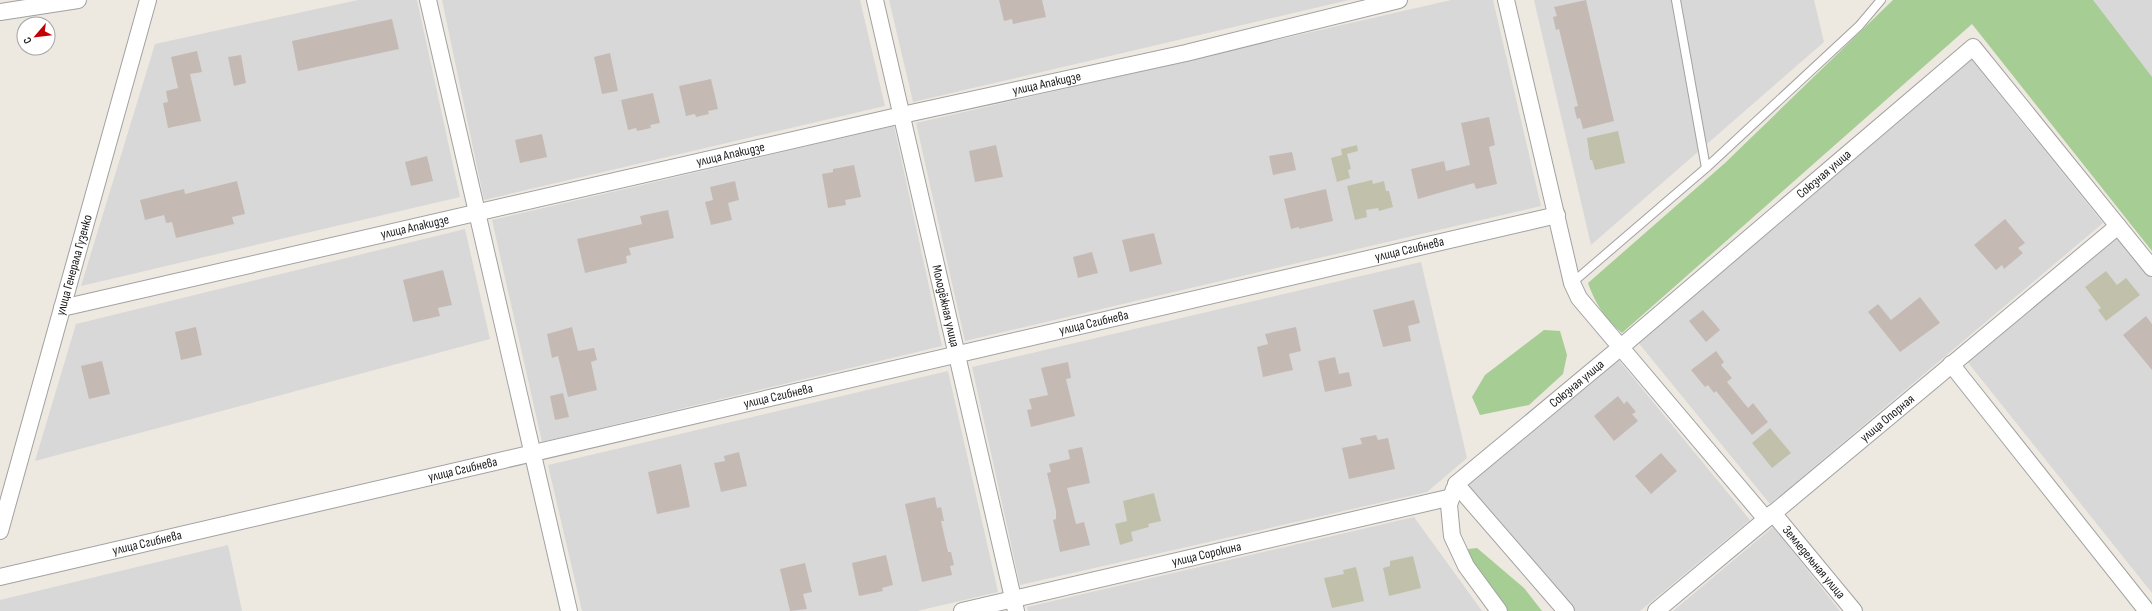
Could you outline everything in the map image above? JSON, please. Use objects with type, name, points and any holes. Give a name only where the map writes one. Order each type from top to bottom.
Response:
[{"type":"street","points":[[0,12],[78,0]]},
{"type":"street","name":"улица Генерала Гузенко","points":[[0,531],[148,0]]},
{"type":"street","points":[[428,0],[569,611]]},
{"type":"street","name":"Молодёжная улица","points":[[875,0],[1015,605]]},
{"type":"street","name":"улица Апакидзе","points":[[62,308],[477,211],[902,115],[1186,53],[1399,0]]},
{"type":"street","name":"Земледельная улица","points":[[1506,0],[1572,283],[1579,298],[1854,611]]},
{"type":"street","name":"Союзная улица","points":[[1454,491],[1973,47],[2152,268]]},
{"type":"street","name":"улица Сгибнева","points":[[0,577],[1557,216]]},
{"type":"street","name":"улица Опорная","points":[[1656,611],[2118,226]]},
{"type":"street","points":[[1951,364],[2147,611]]},
{"type":"street","points":[[1498,611],[1466,566],[1452,536],[1449,505],[1454,491],[1566,611]]},
{"type":"street","name":"улица Сорокина","points":[[962,611],[1015,605],[1454,491]]},
{"type":"lane","points":[[1676,0],[1706,168]]},
{"type":"lane","points":[[1572,283],[1706,168],[1859,26],[1881,0]]},
{"type":"shaded area","points":[[358,0],[417,0],[460,197],[81,286],[155,44]]},
{"type":"shaded area","points":[[442,0],[860,0],[885,106],[484,200]]},
{"type":"shaded area","points":[[889,0],[1349,0],[913,102]]},
{"type":"shaded area","points":[[1451,0],[1493,0],[1541,206],[965,341],[916,123]]},
{"type":"shaded area","points":[[1534,0],[1814,0],[1824,42],[1591,245]]},
{"type":"shaded area","points":[[2073,0],[2152,0],[2152,98]]},
{"type":"shaded area","points":[[1970,58],[2103,223],[1770,504],[1637,341]]},
{"type":"shaded area","points":[[894,126],[942,346],[542,442],[492,220]]},
{"type":"shaded area","points":[[1618,131],[1625,163],[1595,170],[1592,160],[1590,160],[1587,138]]},
{"type":"shaded area","points":[[1357,145],[1358,151],[1347,154],[1351,169],[1348,170],[1350,178],[1337,182],[1331,158],[1342,155],[1341,149]]},
{"type":"shaded area","points":[[1372,180],[1373,184],[1384,181],[1386,191],[1389,191],[1393,207],[1379,211],[1378,208],[1366,210],[1367,217],[1355,220],[1347,186]]},
{"type":"shaded area","points":[[465,229],[490,339],[35,461],[76,324]]},
{"type":"shaded area","points":[[2118,236],[2152,278],[2152,593],[1966,360]]},
{"type":"shaded area","points":[[1421,262],[1467,458],[1427,492],[1020,585],[972,367]]},
{"type":"shaded area","points":[[2106,271],[2117,285],[2126,278],[2140,295],[2106,321],[2098,310],[2101,308],[2085,287]]},
{"type":"shaded area","points":[[1617,358],[1750,520],[1640,611],[1575,611],[1467,485]]},
{"type":"shaded area","points":[[948,371],[998,592],[917,611],[582,611],[548,465]]},
{"type":"shaded area","points":[[1770,428],[1791,453],[1772,468],[1752,443]]},
{"type":"shaded area","points":[[1154,493],[1161,521],[1148,524],[1149,527],[1131,532],[1133,541],[1120,545],[1115,524],[1127,521],[1123,501]]},
{"type":"shaded area","points":[[1414,517],[1482,611],[1028,611],[1027,607]]},
{"type":"shaded area","points":[[1773,527],[1840,611],[1673,611]]},
{"type":"shaded area","points":[[228,545],[242,611],[0,611],[0,600]]},
{"type":"shaded area","points":[[1413,556],[1421,588],[1389,596],[1383,568],[1390,566],[1390,561]]},
{"type":"shaded area","points":[[1356,567],[1364,601],[1332,608],[1324,578],[1344,574],[1343,570]]},
{"type":"green space","points":[[1893,0],[2093,0],[2152,77],[2152,251],[1972,24],[1622,333],[1610,322],[1601,310],[1588,283],[1725,163]]},
{"type":"green space","points":[[1544,330],[1560,331],[1567,355],[1563,374],[1529,405],[1480,415],[1472,397],[1485,375]]},
{"type":"green space","points":[[1477,548],[1524,588],[1542,611],[1505,611],[1472,565],[1468,549]]},
{"type":"building","points":[[999,0],[1042,0],[1046,17],[1013,24],[1012,19],[1004,21]]},
{"type":"building","points":[[1586,0],[1614,121],[1583,129],[1580,118],[1577,119],[1574,107],[1578,106],[1559,29],[1556,30],[1553,17],[1557,16],[1554,7]]},
{"type":"building","points":[[392,19],[399,49],[298,71],[292,41]]},
{"type":"building","points":[[197,51],[202,72],[190,74],[201,121],[168,128],[163,103],[168,102],[166,91],[178,88],[171,57]]},
{"type":"building","points":[[610,53],[618,91],[602,94],[594,57]]},
{"type":"building","points":[[241,55],[246,83],[234,86],[228,57]]},
{"type":"building","points":[[711,79],[718,109],[708,111],[709,114],[696,117],[695,114],[686,116],[679,86]]},
{"type":"building","points":[[653,93],[660,123],[650,125],[651,128],[637,131],[636,128],[628,130],[621,100]]},
{"type":"building","points":[[1489,117],[1495,145],[1489,147],[1497,184],[1476,189],[1474,183],[1418,199],[1411,169],[1444,161],[1446,171],[1470,165],[1461,123]]},
{"type":"building","points":[[542,134],[547,157],[520,163],[515,140]]},
{"type":"building","points":[[996,145],[1003,177],[975,182],[969,151]]},
{"type":"building","points":[[1292,152],[1296,170],[1273,175],[1269,156]]},
{"type":"building","points":[[427,156],[433,181],[411,186],[405,162]]},
{"type":"building","points":[[854,165],[861,197],[845,200],[846,205],[828,208],[822,174],[833,172],[833,169]]},
{"type":"building","points":[[237,181],[245,214],[232,217],[234,224],[176,238],[172,222],[166,223],[164,215],[145,220],[140,200],[184,189],[185,194]]},
{"type":"building","points":[[735,181],[739,200],[728,203],[732,220],[711,225],[705,202],[713,200],[710,187]]},
{"type":"building","points":[[1326,189],[1333,221],[1299,229],[1299,227],[1291,229],[1284,199]]},
{"type":"building","points":[[668,210],[674,238],[629,248],[631,255],[626,256],[627,263],[585,273],[577,239],[642,224],[640,216]]},
{"type":"building","points":[[2005,219],[2025,243],[2018,248],[2023,253],[2004,269],[2002,265],[1996,270],[1974,245]]},
{"type":"building","points":[[1154,233],[1162,264],[1130,272],[1122,240]]},
{"type":"building","points":[[1092,252],[1098,273],[1078,278],[1073,257]]},
{"type":"building","points":[[443,270],[452,305],[438,308],[440,316],[413,322],[403,280]]},
{"type":"building","points":[[1920,297],[1940,323],[1900,352],[1868,312],[1878,304],[1891,320]]},
{"type":"building","points":[[1414,300],[1420,323],[1408,326],[1411,341],[1383,347],[1373,310]]},
{"type":"building","points":[[1703,310],[1720,330],[1706,342],[1689,321]]},
{"type":"building","points":[[2146,316],[2152,324],[2152,370],[2123,335]]},
{"type":"building","points":[[196,327],[202,355],[181,360],[175,332]]},
{"type":"building","points":[[572,327],[578,351],[594,348],[597,360],[591,362],[597,390],[568,397],[558,356],[552,358],[547,334]]},
{"type":"building","points":[[1296,327],[1301,351],[1289,354],[1293,370],[1263,377],[1257,347],[1268,344],[1265,334]]},
{"type":"building","points":[[1716,351],[1724,362],[1721,365],[1732,378],[1727,382],[1748,408],[1753,403],[1768,422],[1752,435],[1716,391],[1714,393],[1708,385],[1705,387],[1691,370]]},
{"type":"building","points":[[1335,357],[1339,374],[1349,372],[1352,386],[1325,392],[1318,361]]},
{"type":"building","points":[[102,361],[110,394],[89,399],[81,366]]},
{"type":"building","points":[[1068,362],[1071,378],[1066,379],[1075,416],[1031,427],[1027,410],[1032,409],[1029,399],[1048,395],[1041,368]]},
{"type":"building","points":[[563,393],[569,417],[555,420],[550,396]]},
{"type":"building","points":[[1618,396],[1624,404],[1627,401],[1636,412],[1632,414],[1638,421],[1614,441],[1594,416]]},
{"type":"building","points":[[1376,435],[1378,440],[1388,438],[1395,469],[1349,479],[1342,448],[1362,444],[1360,438]]},
{"type":"building","points":[[1082,447],[1090,483],[1067,488],[1076,524],[1084,522],[1090,545],[1060,552],[1053,520],[1056,519],[1056,511],[1047,473],[1051,472],[1049,464],[1070,459],[1068,450]]},
{"type":"building","points":[[739,452],[747,486],[721,492],[714,463],[725,461],[724,456]]},
{"type":"building","points":[[1661,453],[1677,471],[1651,494],[1635,476]]},
{"type":"building","points":[[681,464],[690,507],[657,514],[648,472]]},
{"type":"building","points":[[935,497],[937,508],[941,507],[944,521],[941,521],[948,552],[951,552],[954,565],[950,566],[952,575],[922,582],[905,504]]},
{"type":"building","points":[[886,555],[893,585],[882,588],[883,591],[859,596],[852,563]]},
{"type":"building","points":[[805,563],[812,592],[803,594],[807,609],[790,611],[780,569]]}]
